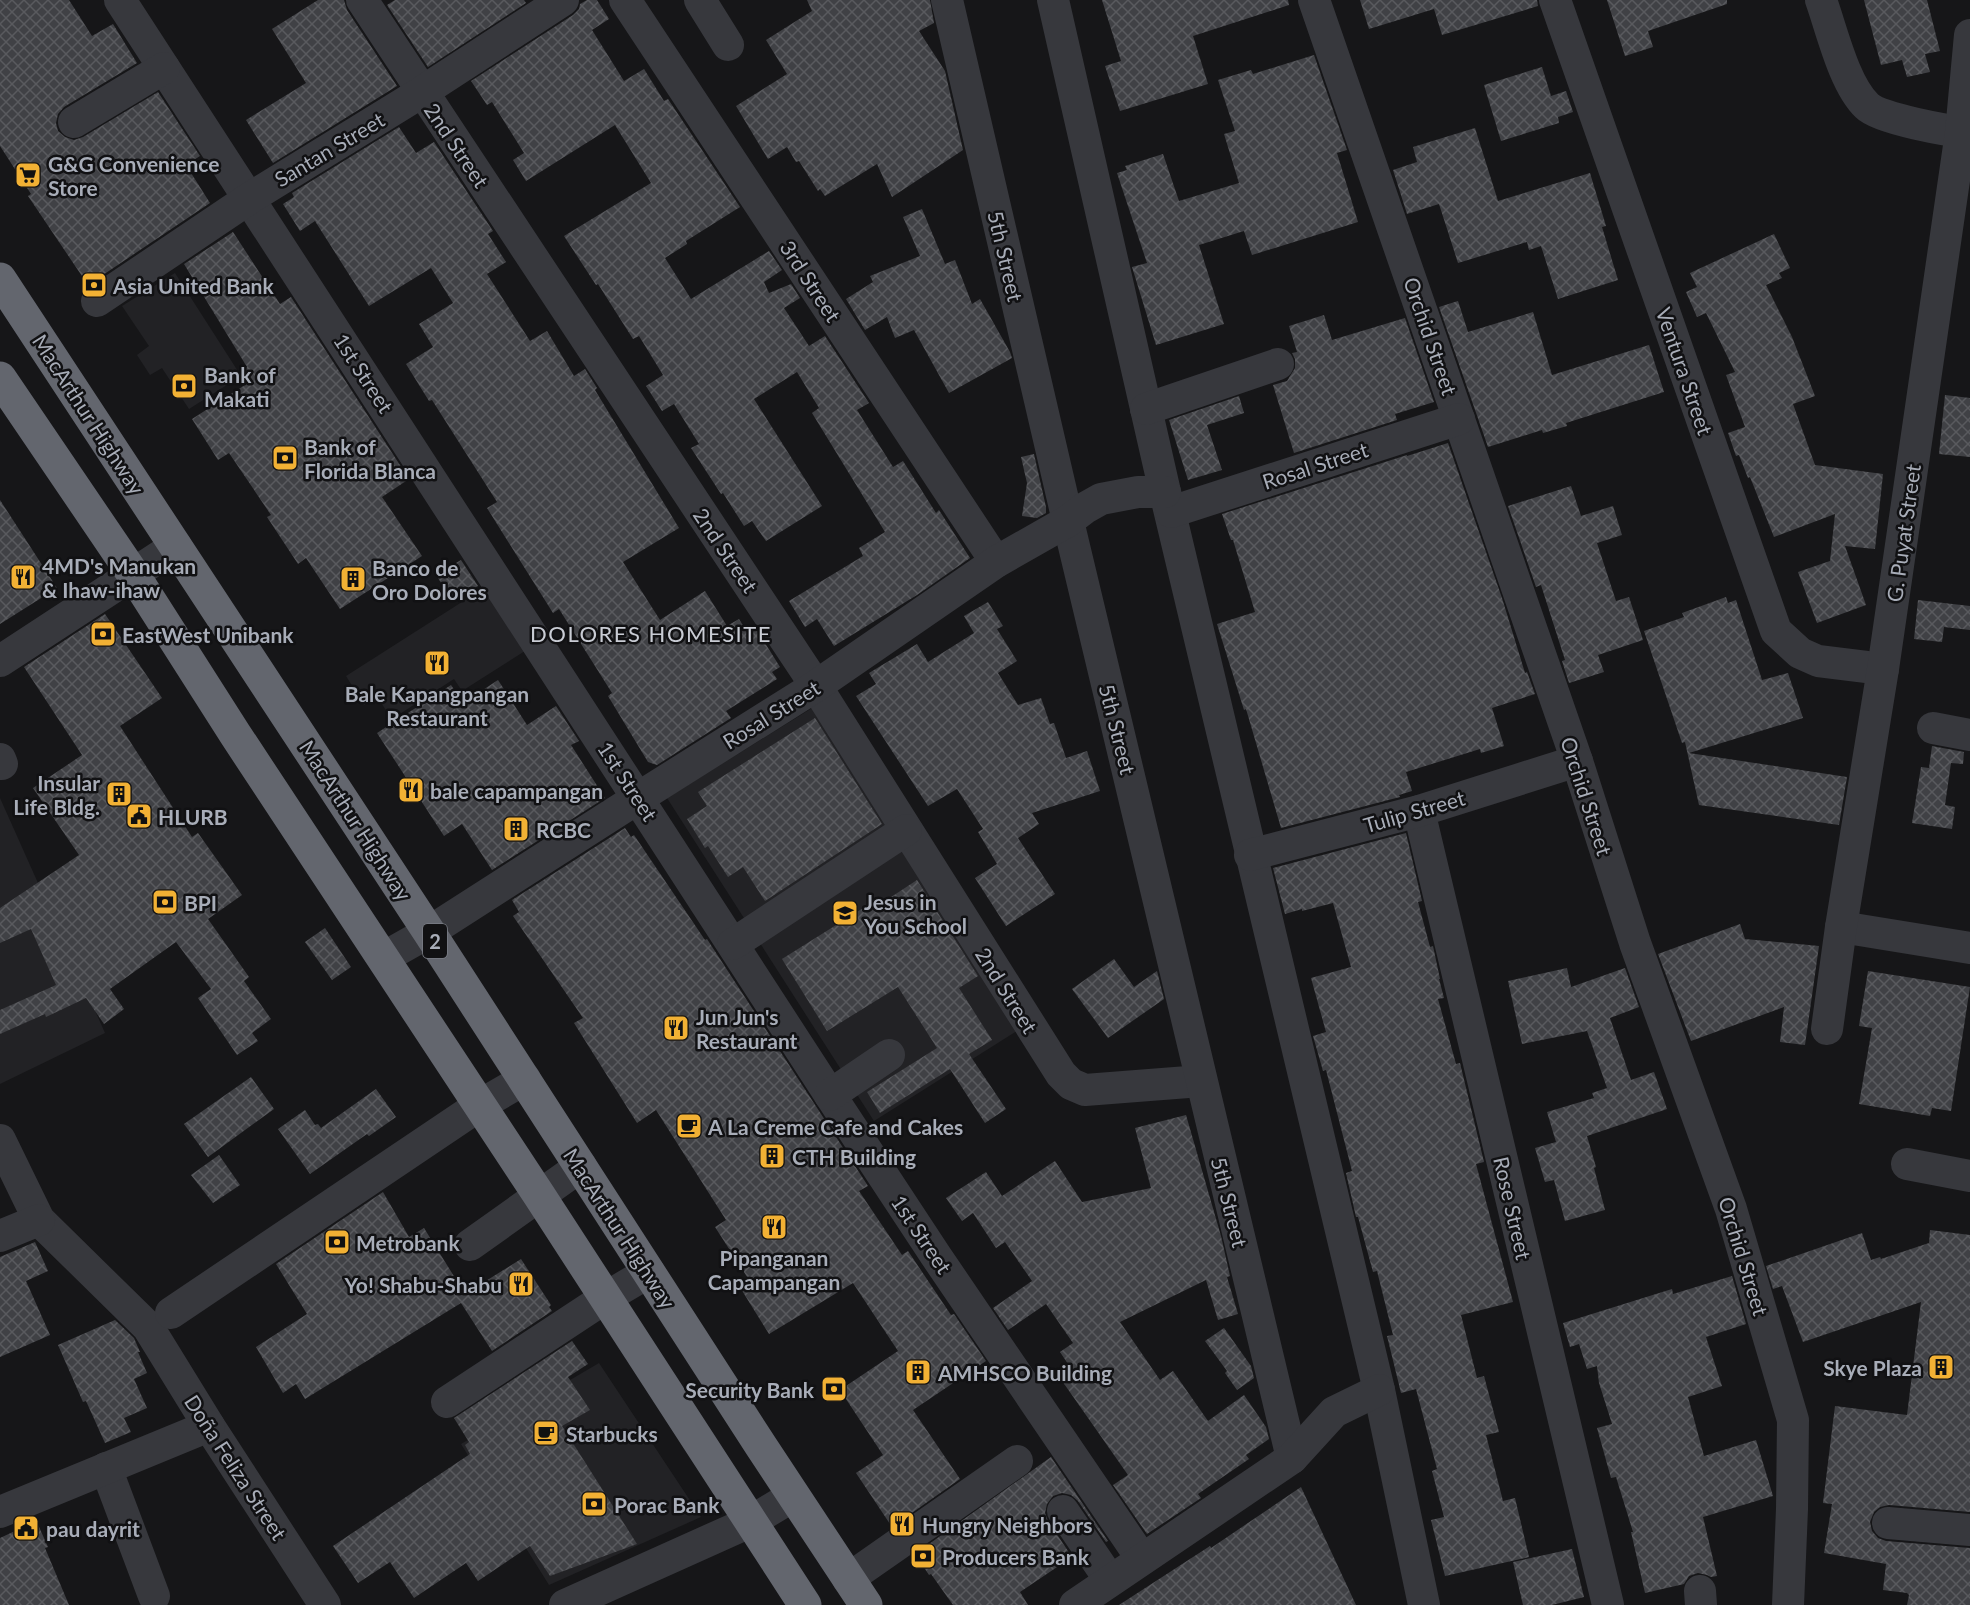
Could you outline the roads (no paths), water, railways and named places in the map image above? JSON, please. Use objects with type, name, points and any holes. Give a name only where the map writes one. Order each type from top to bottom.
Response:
[{"type":"highway","name":"MacArthur Highway","points":[[0,279],[525,1079],[857,1592]]},
{"type":"highway","points":[[0,378],[133,573],[235,734],[539,1195],[805,1605]]},
{"type":"street","name":"1st Street","points":[[120,0],[830,1095],[936,1256],[1142,1558]]},
{"type":"street","name":"2nd Street","points":[[362,0],[816,686],[1061,1074],[1071,1084],[1085,1090],[1201,1081]]},
{"type":"street","name":"Santan Street","points":[[97,301],[250,198],[423,92],[563,0]]},
{"type":"street","name":"3rd Street","points":[[625,0],[996,562]]},
{"type":"street","points":[[700,0],[728,45]]},
{"type":"street","name":"5th Street","points":[[947,0],[1068,521],[1292,1458]]},
{"type":"street","points":[[1053,0],[1250,855],[1379,1390],[1424,1605]]},
{"type":"street","name":"Orchid Street","points":[[1314,0],[1577,761],[1635,944],[1731,1209],[1793,1420],[1788,1605]]},
{"type":"street","name":"Ventura Street","points":[[1555,0],[1776,631],[1800,653],[1818,661],[1883,669]]},
{"type":"street","points":[[1821,0],[1850,84],[1868,108],[1887,116],[1965,133]]},
{"type":"street","name":"G. Puyat Street","points":[[1827,1029],[1965,133],[1970,36]]},
{"type":"street","points":[[75,122],[164,68]]},
{"type":"street","points":[[1146,409],[1278,364]]},
{"type":"street","name":"Rosal Street","points":[[383,958],[429,932],[816,686],[996,562],[1068,521],[1084,508],[1101,499],[1138,492],[1168,502],[1459,418]]},
{"type":"street","points":[[0,661],[176,546]]},
{"type":"street","points":[[1934,728],[1970,735]]},
{"type":"street","name":"Tulip Street","points":[[1250,855],[1419,811],[1577,761]]},
{"type":"street","name":"Rose Street","points":[[1419,811],[1608,1605]]},
{"type":"street","points":[[733,944],[906,830]]},
{"type":"street","points":[[1841,927],[1970,948]]},
{"type":"street","points":[[830,1095],[889,1055]]},
{"type":"street","points":[[160,1320],[480,1106],[525,1079]]},
{"type":"street","name":"Doña Feliza Street","points":[[0,1140],[39,1220],[160,1320],[209,1426],[325,1605]]},
{"type":"street","points":[[1907,1164],[1970,1176]]},
{"type":"street","points":[[470,1245],[580,1166]]},
{"type":"street","points":[[0,1236],[39,1220]]},
{"type":"street","points":[[447,1402],[605,1298],[649,1272]]},
{"type":"street","points":[[1075,1605],[1292,1458],[1334,1412],[1379,1390]]},
{"type":"street","points":[[0,1512],[209,1426]]},
{"type":"street","points":[[857,1592],[1017,1461]]},
{"type":"street","points":[[106,1468],[154,1596]]},
{"type":"street","points":[[565,1605],[750,1522],[793,1496]]},
{"type":"street","points":[[1063,1511],[1110,1580]]},
{"type":"street","points":[[1888,1523],[1970,1530]]},
{"type":"place","name":"G&G Convenience Store","points":[[28,175]]},
{"type":"place","name":"Asia United Bank","points":[[94,285]]},
{"type":"place","name":"Bank of Makati","points":[[184,386]]},
{"type":"place","name":"Bank of Florida Blanca","points":[[285,458]]},
{"type":"place","name":"4MD's Manukan & Ihaw-ihaw","points":[[23,577]]},
{"type":"place","name":"Banco de Oro Dolores","points":[[353,579]]},
{"type":"place","name":"EastWest Unibank","points":[[103,634]]},
{"type":"place","name":"Bale Kapangpangan Restaurant","points":[[437,663]]},
{"type":"place","name":"bale capampangan","points":[[411,790]]},
{"type":"place","name":"Insular Life Bldg.","points":[[119,794]]},
{"type":"place","name":"HLURB","points":[[139,816]]},
{"type":"place","name":"RCBC","points":[[516,829]]},
{"type":"place","name":"BPI","points":[[165,902]]},
{"type":"place","name":"Jesus in You School","points":[[845,913]]},
{"type":"place","name":"Jun Jun's Restaurant","points":[[676,1028]]},
{"type":"place","name":"A La Creme Cafe and Cakes","points":[[689,1126]]},
{"type":"place","name":"CTH Building","points":[[772,1156]]},
{"type":"place","name":"Pipanganan Capampangan","points":[[774,1227]]},
{"type":"place","name":"Metrobank","points":[[337,1242]]},
{"type":"place","name":"Yo! Shabu-Shabu","points":[[521,1284]]},
{"type":"place","name":"Skye Plaza","points":[[1941,1367]]},
{"type":"place","name":"AMHSCO Building","points":[[918,1372]]},
{"type":"place","name":"Security Bank","points":[[834,1389]]},
{"type":"place","name":"Starbucks","points":[[546,1433]]},
{"type":"place","name":"Porac Bank","points":[[594,1504]]},
{"type":"place","name":"Hungry Neighbors","points":[[902,1524]]},
{"type":"place","name":"pau dayrit","points":[[26,1528]]},
{"type":"place","name":"Producers Bank","points":[[923,1556]]},
{"type":"district","name":"DOLORES HOMESITE","points":[[651,633]]}]
